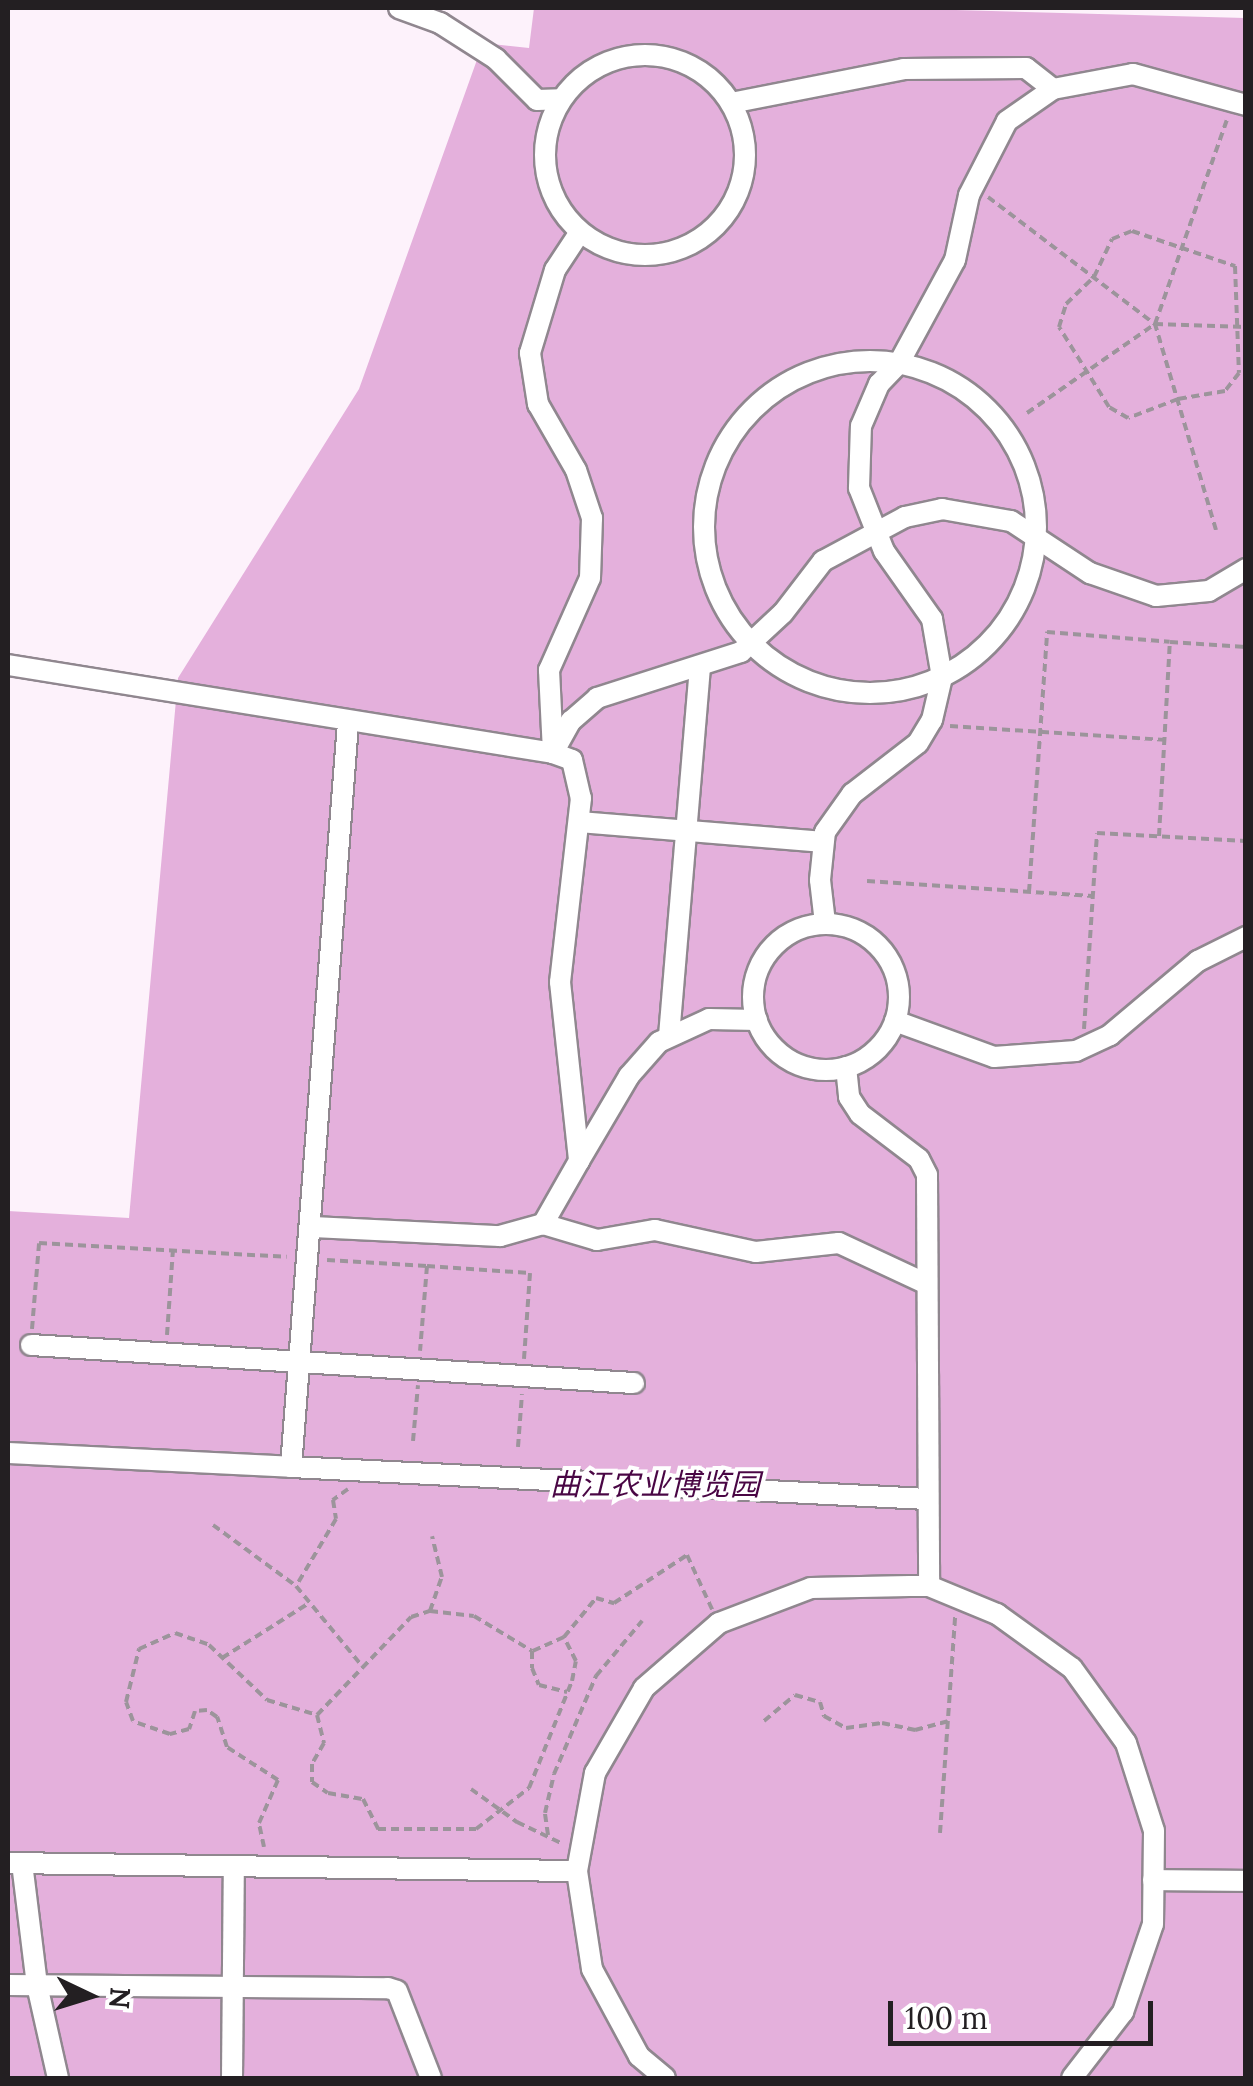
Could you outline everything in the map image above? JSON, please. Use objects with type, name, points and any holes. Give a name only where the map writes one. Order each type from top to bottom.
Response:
[{"type":"street","points":[[399,8],[440,23],[496,59],[538,100],[561,99]]},
{"type":"street","points":[[647,54],[680,60],[710,77],[732,103],[744,134],[745,167],[736,200],[716,226],[689,246],[658,256],[624,254],[580,232],[551,193],[544,161],[547,128],[561,99],[584,74],[614,58],[647,54]]},
{"type":"street","points":[[732,103],[904,70],[1026,68],[1052,90]]},
{"type":"street","points":[[825,923],[823,842],[837,810],[899,761],[929,725],[942,677],[932,619],[873,529],[859,488],[862,426],[879,384],[898,363],[954,260],[973,186],[1007,121],[1052,90],[1133,74],[1240,103]]},
{"type":"street","points":[[554,753],[549,670],[590,578],[592,518],[583,483],[538,404],[530,352],[555,270],[580,232]]},
{"type":"street","points":[[856,360],[898,363],[965,388],[1006,428],[1031,480],[1038,534],[1026,589],[999,635],[942,677],[909,690],[856,695],[804,682],[752,644],[726,612],[706,562],[704,508],[720,453],[754,406],[801,374],[856,360]]},
{"type":"street","points":[[554,753],[571,722],[606,693],[700,669],[752,644],[823,562],[873,529],[942,509],[1011,521],[1038,534],[1090,573],[1156,596],[1209,591],[1246,568]]},
{"type":"street","points":[[8,665],[554,753],[572,760],[580,822],[560,982],[579,1161]]},
{"type":"street","points":[[670,1036],[700,669]]},
{"type":"street","points":[[291,1467],[313,1227],[348,722]]},
{"type":"street","points":[[580,822],[823,842]]},
{"type":"street","points":[[825,923],[858,932],[885,954],[899,998],[894,1021],[884,1041],[846,1067],[798,1065],[777,1052],[757,1020],[754,983],[762,959],[778,940],[825,923]]},
{"type":"street","points":[[894,1021],[994,1057],[1034,1058],[1082,1048],[1110,1035],[1198,961],[1246,937]]},
{"type":"street","points":[[543,1224],[629,1076],[670,1036],[709,1019],[757,1020]]},
{"type":"street","points":[[846,1067],[849,1096],[860,1114],[910,1151],[927,1175],[929,1586]]},
{"type":"street","points":[[313,1227],[500,1236],[543,1224],[597,1240],[655,1230],[756,1252],[838,1243],[928,1284]]},
{"type":"street","points":[[30,1345],[634,1383]]},
{"type":"street","points":[[8,1452],[928,1499]]},
{"type":"street","points":[[665,2078],[640,2056],[592,1969],[578,1862],[594,1774],[644,1688],[719,1624],[811,1588],[929,1586],[998,1614],[1072,1668],[1126,1743],[1154,1832],[1153,1924],[1123,2012],[1072,2078]]},
{"type":"street","points":[[58,2078],[15,1863],[261,1866],[578,1862]]},
{"type":"street","points":[[232,2078],[234,1866]]},
{"type":"street","points":[[1154,1880],[1246,1882]]},
{"type":"street","points":[[8,1985],[398,1991],[431,2078]]},
{"type":"path","points":[[1216,530],[1156,324],[1240,103]]},
{"type":"path","points":[[973,186],[1156,324],[1246,326]]},
{"type":"path","points":[[1120,234],[1148,234],[1181,251],[1235,266],[1240,277],[1233,326],[1235,384],[1213,396],[1178,399],[1141,418],[1118,415],[1059,328],[1066,304],[1094,277],[1120,234]]},
{"type":"path","points":[[1027,413],[1156,324]]},
{"type":"path","points":[[1029,892],[1046,632],[1246,646]]},
{"type":"path","points":[[1160,836],[1170,642]]},
{"type":"path","points":[[929,725],[1165,740]]},
{"type":"path","points":[[1082,1048],[1097,833],[1246,841]]},
{"type":"path","points":[[867,881],[1093,896]]},
{"type":"path","points":[[30,1345],[39,1243],[530,1273],[518,1447]]},
{"type":"path","points":[[166,1354],[173,1250]]},
{"type":"path","points":[[413,1441],[427,1266]]},
{"type":"path","points":[[296,1586],[336,1520],[333,1500],[348,1489],[349,1470]]},
{"type":"path","points":[[212,1525],[296,1586],[362,1667]]},
{"type":"path","points":[[430,1611],[442,1578],[432,1536]]},
{"type":"path","points":[[532,1651],[564,1637],[596,1598],[614,1603],[686,1554],[719,1624]]},
{"type":"path","points":[[940,1834],[956,1597]]},
{"type":"path","points":[[222,1658],[309,1602]]},
{"type":"path","points":[[317,1715],[411,1617],[430,1611],[474,1616],[532,1651],[539,1685],[566,1692]]},
{"type":"path","points":[[548,1835],[544,1813],[554,1774],[596,1676],[642,1621]]},
{"type":"path","points":[[261,1866],[259,1823],[278,1780],[227,1748],[216,1716],[207,1710],[195,1711],[190,1729],[151,1732],[133,1722],[126,1702],[139,1649],[175,1633],[222,1658],[267,1700],[317,1715]]},
{"type":"path","points":[[317,1715],[324,1743],[312,1764],[312,1782],[363,1799],[378,1829],[476,1829],[528,1788],[576,1661],[564,1637]]},
{"type":"path","points":[[764,1721],[795,1695],[820,1702],[824,1716],[846,1728],[882,1723],[915,1730],[948,1721]]},
{"type":"path","points":[[471,1789],[548,1835],[578,1862]]},
{"type":"green space","name":"曲江农业博览园","points":[[534,8],[884,8],[1245,18],[1245,2078],[8,2078],[8,1211],[129,1218],[178,678],[359,389],[483,43],[529,48]]}]
